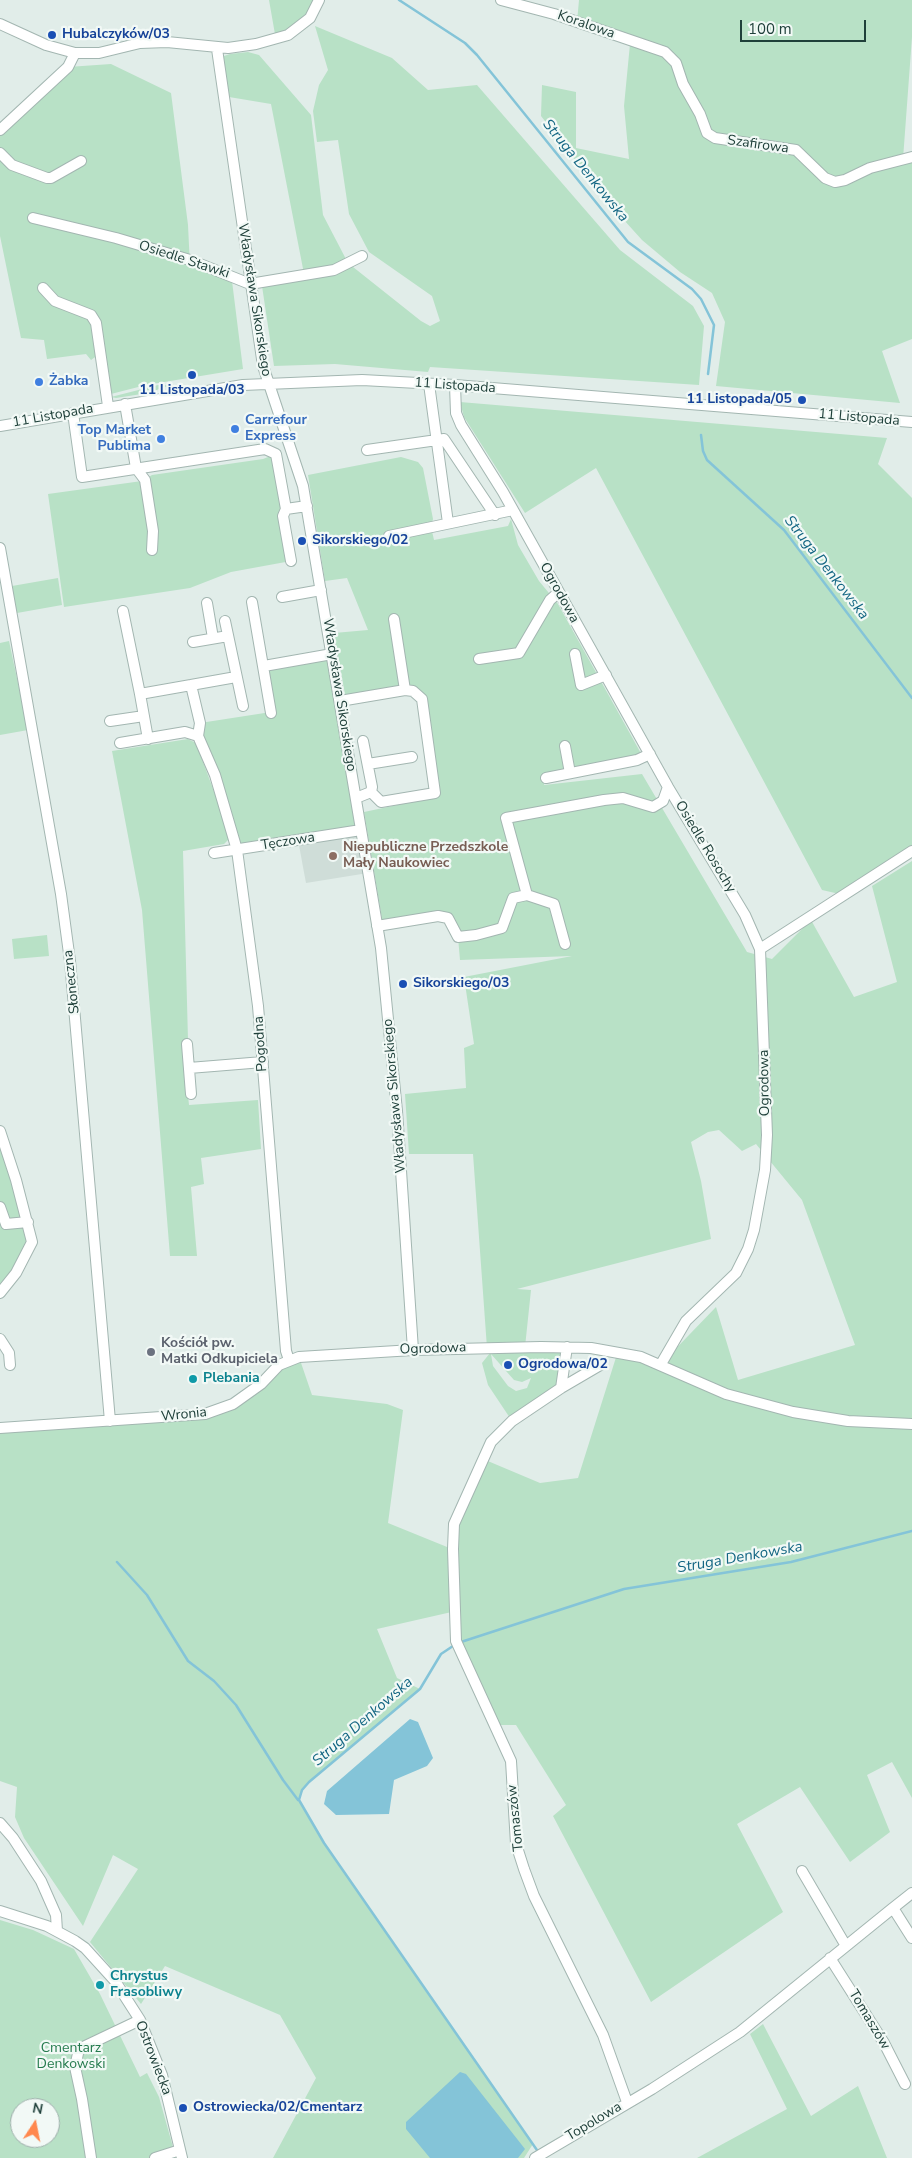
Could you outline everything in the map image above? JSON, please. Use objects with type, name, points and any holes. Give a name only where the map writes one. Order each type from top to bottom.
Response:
[{"type":"street","points":[[0,24],[46,45],[75,53],[99,53],[140,42],[167,42],[217,49],[249,46],[288,35],[310,18],[319,0]]},
{"type":"street","name":"Koralowa","points":[[501,0],[554,14],[669,55]]},
{"type":"street","name":"Władysława Sikorskiego","points":[[217,49],[262,366],[289,442],[307,506],[377,926],[397,1111],[413,1350]]},
{"type":"street","points":[[0,130],[68,67],[75,53]]},
{"type":"street","name":"Szafirowa","points":[[669,55],[676,63],[682,84],[710,136],[721,140],[796,150],[825,178],[836,182],[846,180],[870,168],[912,157]]},
{"type":"street","points":[[0,153],[12,165],[47,178],[51,178],[81,162]]},
{"type":"street","name":"Osiedle Stawki","points":[[33,218],[116,238],[190,260],[250,284]]},
{"type":"street","points":[[250,284],[334,270],[362,256]]},
{"type":"street","points":[[43,288],[55,301],[91,315],[96,323],[108,406]]},
{"type":"street","name":"11 Listopada","points":[[0,426],[108,406],[268,382],[362,380],[456,385],[912,422]]},
{"type":"street","points":[[429,384],[434,439],[448,523]]},
{"type":"street","name":"Ogrodowa","points":[[456,385],[454,398],[456,413],[461,426],[513,510],[668,787]]},
{"type":"street","points":[[125,404],[136,468],[145,480],[153,531],[152,550]]},
{"type":"street","points":[[73,413],[82,477],[265,449],[276,454],[286,509],[283,516],[291,561]]},
{"type":"street","points":[[367,450],[434,439],[446,440],[495,515]]},
{"type":"street","points":[[286,509],[307,506]]},
{"type":"street","points":[[388,536],[513,510]]},
{"type":"street","name":"Słoneczna","points":[[0,548],[61,894],[70,961],[110,1421]]},
{"type":"street","points":[[282,597],[321,590]]},
{"type":"street","points":[[479,659],[519,653],[550,600],[559,592]]},
{"type":"street","points":[[252,602],[271,713]]},
{"type":"street","points":[[206,603],[213,638]]},
{"type":"street","points":[[123,611],[148,738]]},
{"type":"street","points":[[394,619],[406,690]]},
{"type":"street","points":[[225,621],[243,706]]},
{"type":"street","points":[[193,642],[228,636]]},
{"type":"street","points":[[264,666],[332,654]]},
{"type":"street","points":[[576,654],[581,685],[606,675]]},
{"type":"street","points":[[140,694],[236,677]]},
{"type":"street","points":[[120,743],[185,732],[198,736],[200,723],[191,684]]},
{"type":"street","points":[[340,700],[406,690],[413,691],[422,699],[436,793],[382,802],[370,792]]},
{"type":"street","points":[[110,721],[144,716]]},
{"type":"street","name":"Pogodna","points":[[198,736],[215,775],[237,850],[255,974],[286,1351],[294,1358]]},
{"type":"street","points":[[356,798],[370,792],[372,787],[363,741]]},
{"type":"street","points":[[564,746],[570,773]]},
{"type":"street","points":[[546,778],[637,760],[650,754]]},
{"type":"street","points":[[368,764],[412,757]]},
{"type":"street","name":"Osiedle Rosochy","points":[[527,895],[506,818],[623,798],[653,808],[663,801],[668,787]]},
{"type":"street","name":"Osiedle Rosochy","points":[[668,787],[745,915],[760,949]]},
{"type":"street","name":"Tęczowa","points":[[214,852],[361,830]]},
{"type":"street","points":[[760,949],[912,851]]},
{"type":"street","points":[[377,926],[438,916],[448,918],[458,936],[476,935],[502,928],[513,898],[527,895],[554,904],[565,944]]},
{"type":"street","name":"Ogrodowa","points":[[661,1364],[686,1321],[736,1273],[748,1249],[754,1230],[765,1170],[766,1135],[763,981],[760,949]]},
{"type":"street","points":[[188,1044],[191,1094]]},
{"type":"street","points":[[189,1068],[263,1062]]},
{"type":"street","points":[[0,1131],[32,1235],[30,1248],[16,1272],[0,1293]]},
{"type":"street","points":[[0,1207],[6,1224],[28,1222]]},
{"type":"street","points":[[0,1339],[9,1353],[10,1365]]},
{"type":"street","points":[[561,1388],[567,1347]]},
{"type":"street","name":"Ogrodowa","points":[[294,1358],[413,1350],[567,1347],[618,1351],[661,1364],[726,1394],[792,1412],[848,1420],[912,1424]]},
{"type":"street","name":"Wronia","points":[[110,1421],[212,1413],[242,1398],[261,1384],[279,1365],[294,1358]]},
{"type":"street","name":"Tomaszów","points":[[602,1364],[561,1388],[512,1421],[490,1442],[454,1524],[452,1549],[456,1641],[511,1761],[516,1844],[534,1896],[603,2035],[627,2102]]},
{"type":"street","points":[[0,1428],[110,1421]]},
{"type":"street","points":[[0,1823],[13,1838],[41,1882],[56,1915],[57,1931]]},
{"type":"street","points":[[802,1871],[846,1946]]},
{"type":"street","points":[[627,2102],[652,2089],[740,2032],[912,1893]]},
{"type":"street","points":[[893,1908],[912,1938]]},
{"type":"street","name":"Ostrowiecka","points":[[0,1911],[57,1931],[85,1948],[115,1981],[140,2020],[162,2075],[181,2154]]},
{"type":"street","name":"Tomaszów","points":[[830,1958],[884,2043],[905,2084]]},
{"type":"street","points":[[91,2158],[75,2067],[79,2049],[140,2020]]},
{"type":"street","name":"Topolowa","points":[[535,2158],[627,2102]]},
{"type":"street","points":[[155,2158],[181,2154]]},
{"type":"shaded area","name":"Niepubliczne Przedszkole Mały Naukowiec","points":[[361,830],[368,873],[306,883],[298,840]]},
{"type":"green space","points":[[269,0],[319,0],[310,18],[276,40]]},
{"type":"green space","points":[[579,0],[912,0],[912,37],[903,159],[912,157],[912,339],[882,351],[900,403],[716,386],[725,322],[712,293],[680,272],[642,240],[605,199],[541,116],[542,85],[576,92],[576,148],[629,159],[624,106],[630,44],[577,22]]},
{"type":"green space","points":[[315,26],[392,58],[428,90],[477,85],[620,250],[693,306],[704,326],[699,385],[430,367],[428,372],[335,364],[274,366],[262,286],[305,279],[271,104],[223,96],[218,58],[230,54],[248,52],[259,55],[311,115],[323,215],[348,263],[421,321],[430,326],[440,321],[432,296],[369,252],[349,214],[338,140],[317,142],[313,111],[319,85],[328,70]]},
{"type":"green space","points":[[111,64],[171,93],[188,225],[190,266],[232,281],[243,369],[146,385],[107,395],[110,384],[105,350],[91,360],[86,354],[47,359],[44,340],[21,338],[0,236],[0,121],[3,127],[68,67]]},
{"type":"green space","points":[[162,384],[168,386],[148,393],[116,398],[111,397]]},
{"type":"green space","points":[[460,402],[887,438],[878,464],[912,498],[912,851],[844,895],[822,890],[596,468],[525,513],[464,417]]},
{"type":"green space","points":[[276,454],[291,561],[231,572],[190,588],[64,607],[48,494],[142,481],[152,475],[263,459]]},
{"type":"green space","points":[[401,457],[418,462],[423,468],[433,519],[431,527],[434,540],[508,526],[511,519],[518,545],[539,581],[558,604],[643,757],[546,777],[544,785],[642,774],[747,952],[772,959],[811,920],[854,997],[897,982],[872,886],[912,861],[912,1798],[892,1762],[867,1775],[890,1832],[850,1862],[800,1787],[737,1824],[783,1912],[651,2002],[553,1816],[566,1805],[516,1725],[494,1725],[460,1652],[456,1611],[377,1629],[397,1678],[420,1689],[309,1782],[299,1800],[324,1843],[533,2144],[524,2158],[273,2158],[316,2078],[280,2015],[165,1966],[141,2004],[90,1942],[138,1869],[113,1855],[83,1926],[24,1838],[15,1817],[17,1787],[0,1781],[0,1428],[212,1413],[299,1357],[312,1395],[387,1404],[403,1410],[388,1523],[452,1549],[454,1524],[483,1459],[540,1483],[578,1478],[618,1351],[661,1364],[716,1307],[738,1380],[855,1345],[802,1200],[756,1144],[742,1151],[719,1130],[708,1132],[691,1142],[701,1181],[711,1239],[517,1289],[531,1290],[525,1347],[567,1347],[561,1388],[512,1421],[488,1385],[482,1363],[490,1353],[528,1353],[524,1347],[487,1348],[473,1154],[409,1154],[405,1094],[466,1088],[464,1048],[474,1044],[464,977],[572,956],[460,960],[458,937],[448,918],[383,925],[364,812],[440,796],[427,795],[431,795],[422,699],[413,691],[346,700],[334,633],[368,630],[347,578],[325,581],[308,475]],"holes":[[[491,1354],[514,1380],[522,1382],[531,1378],[527,1388],[516,1391],[508,1386],[493,1366]]]},
{"type":"green space","points":[[58,578],[62,605],[17,613],[12,586]]},
{"type":"green space","points":[[9,641],[28,730],[0,735],[0,643]]},
{"type":"green space","points":[[332,654],[361,830],[237,850],[200,733],[200,723],[271,712],[264,666]]},
{"type":"green space","points":[[188,739],[196,743],[222,813],[229,839],[224,844],[183,851],[188,1040],[182,1041],[189,1105],[258,1100],[261,1149],[201,1158],[204,1184],[191,1187],[197,1256],[170,1256],[142,910],[112,751]]},
{"type":"green space","points":[[47,935],[49,956],[14,959],[12,939]]},
{"type":"green space","points":[[0,1131],[32,1235],[16,1273],[0,1298]]},
{"type":"green space","name":"Cmentarz Denkowski","points":[[0,1920],[33,1930],[74,1949],[100,1994],[140,2077],[147,2073],[159,2097],[176,2158],[0,2158]]},
{"type":"green space","points":[[763,2024],[811,2116],[858,2086],[887,2158],[697,2158],[787,2109],[750,2034]]},
{"type":"water","points":[[410,1719],[418,1722],[433,1758],[427,1766],[394,1780],[389,1814],[336,1815],[324,1804],[327,1791]]},
{"type":"water","points":[[460,2072],[466,2074],[525,2149],[518,2158],[430,2158],[406,2129],[406,2122]]},
{"type":"waterway","name":"Struga Denkowska","points":[[399,0],[465,43],[477,55],[628,242],[692,289],[701,299],[714,325],[708,374]]},
{"type":"waterway","name":"Struga Denkowska","points":[[701,435],[703,451],[707,460],[784,530],[912,698]]},
{"type":"waterway","name":"Struga Denkowska","points":[[461,1642],[624,1589],[791,1562],[912,1531]]},
{"type":"waterway","points":[[117,1562],[147,1595],[188,1661],[214,1681],[236,1705],[283,1780],[298,1800]]},
{"type":"waterway","name":"Struga Denkowska","points":[[456,1644],[441,1654],[420,1689],[309,1782],[302,1790],[299,1800],[324,1843],[539,2153]]},
{"type":"place","name":"Hubalczyków/03","points":[[52,35]]},
{"type":"place","name":"11 Listopada/03","points":[[192,375]]},
{"type":"place","name":"Żabka","points":[[39,382]]},
{"type":"place","name":"11 Listopada/05","points":[[802,400]]},
{"type":"place","name":"Carrefour Express","points":[[235,429]]},
{"type":"place","name":"Top Market Publima","points":[[161,439]]},
{"type":"place","name":"Sikorskiego/02","points":[[302,541]]},
{"type":"place","name":"Niepubliczne Przedszkole Mały Naukowiec","points":[[333,856]]},
{"type":"place","name":"Sikorskiego/03","points":[[403,984]]},
{"type":"place","name":"Kościół pw. Matki Odkupiciela","points":[[151,1352]]},
{"type":"place","name":"Ogrodowa/02","points":[[508,1365]]},
{"type":"place","name":"Plebania","points":[[193,1379]]},
{"type":"place","name":"Chrystus Frasobliwy","points":[[100,1985]]},
{"type":"place","name":"Ostrowiecka/02/Cmentarz","points":[[183,2108]]}]
